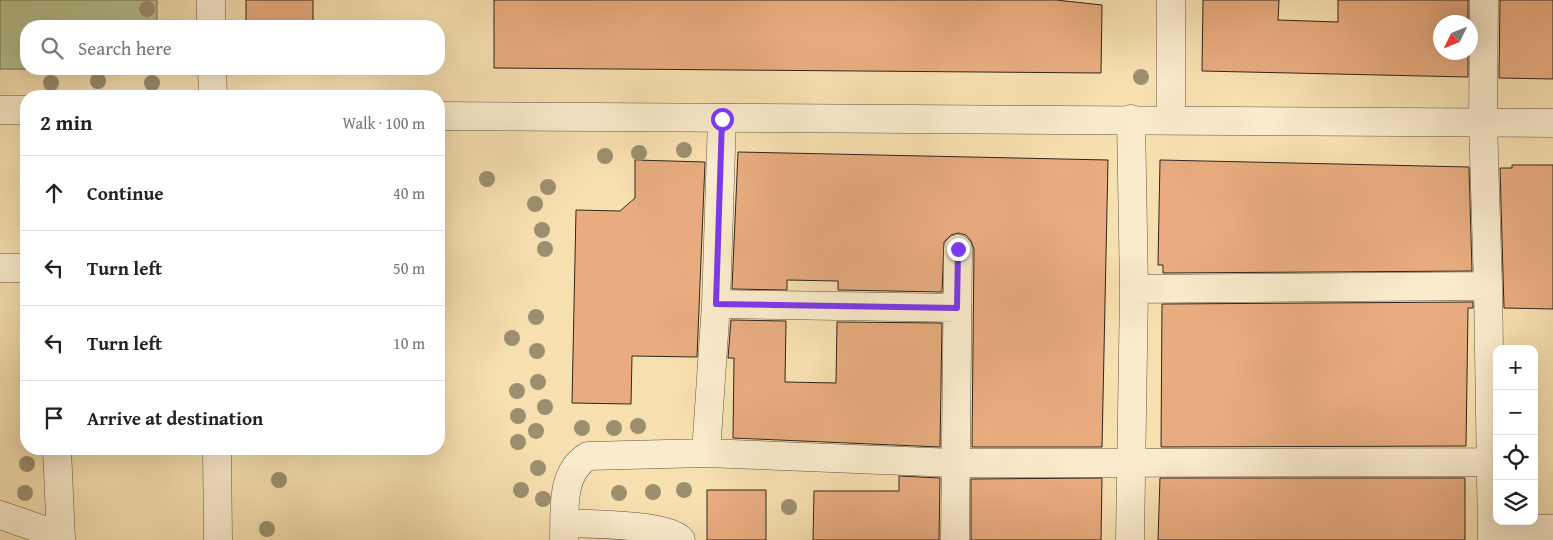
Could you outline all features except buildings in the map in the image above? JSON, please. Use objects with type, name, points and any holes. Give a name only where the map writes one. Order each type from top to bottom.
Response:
[{"type":"street","points":[[211,0],[211,20]]},
{"type":"street","points":[[1171,0],[1171,119]]},
{"type":"street","points":[[1484,0],[1483,122],[1492,534],[1553,529]]},
{"type":"street","points":[[212,75],[213,90]]},
{"type":"street","points":[[0,110],[20,110]]},
{"type":"street","points":[[445,116],[722,119],[1131,118],[1553,123]]},
{"type":"street","points":[[1130,540],[1134,289],[1131,118]]},
{"type":"street","points":[[706,453],[716,304],[722,119]]},
{"type":"street","points":[[955,540],[958,249]]},
{"type":"street","points":[[0,268],[20,268]]},
{"type":"street","points":[[1134,289],[1488,286]]},
{"type":"street","points":[[716,304],[957,308]]},
{"type":"street","points":[[681,540],[676,534],[659,529],[565,531],[569,476],[580,461],[588,456],[706,453],[955,462],[1490,462]]},
{"type":"street","points":[[0,515],[61,538],[57,455]]},
{"type":"street","points":[[217,455],[218,540]]},
{"type":"green space","points":[[0,0],[157,0],[157,20],[20,20],[20,69],[0,69]]},
{"type":"route","points":[[722,119],[716,304],[957,308],[958,249]]}]
